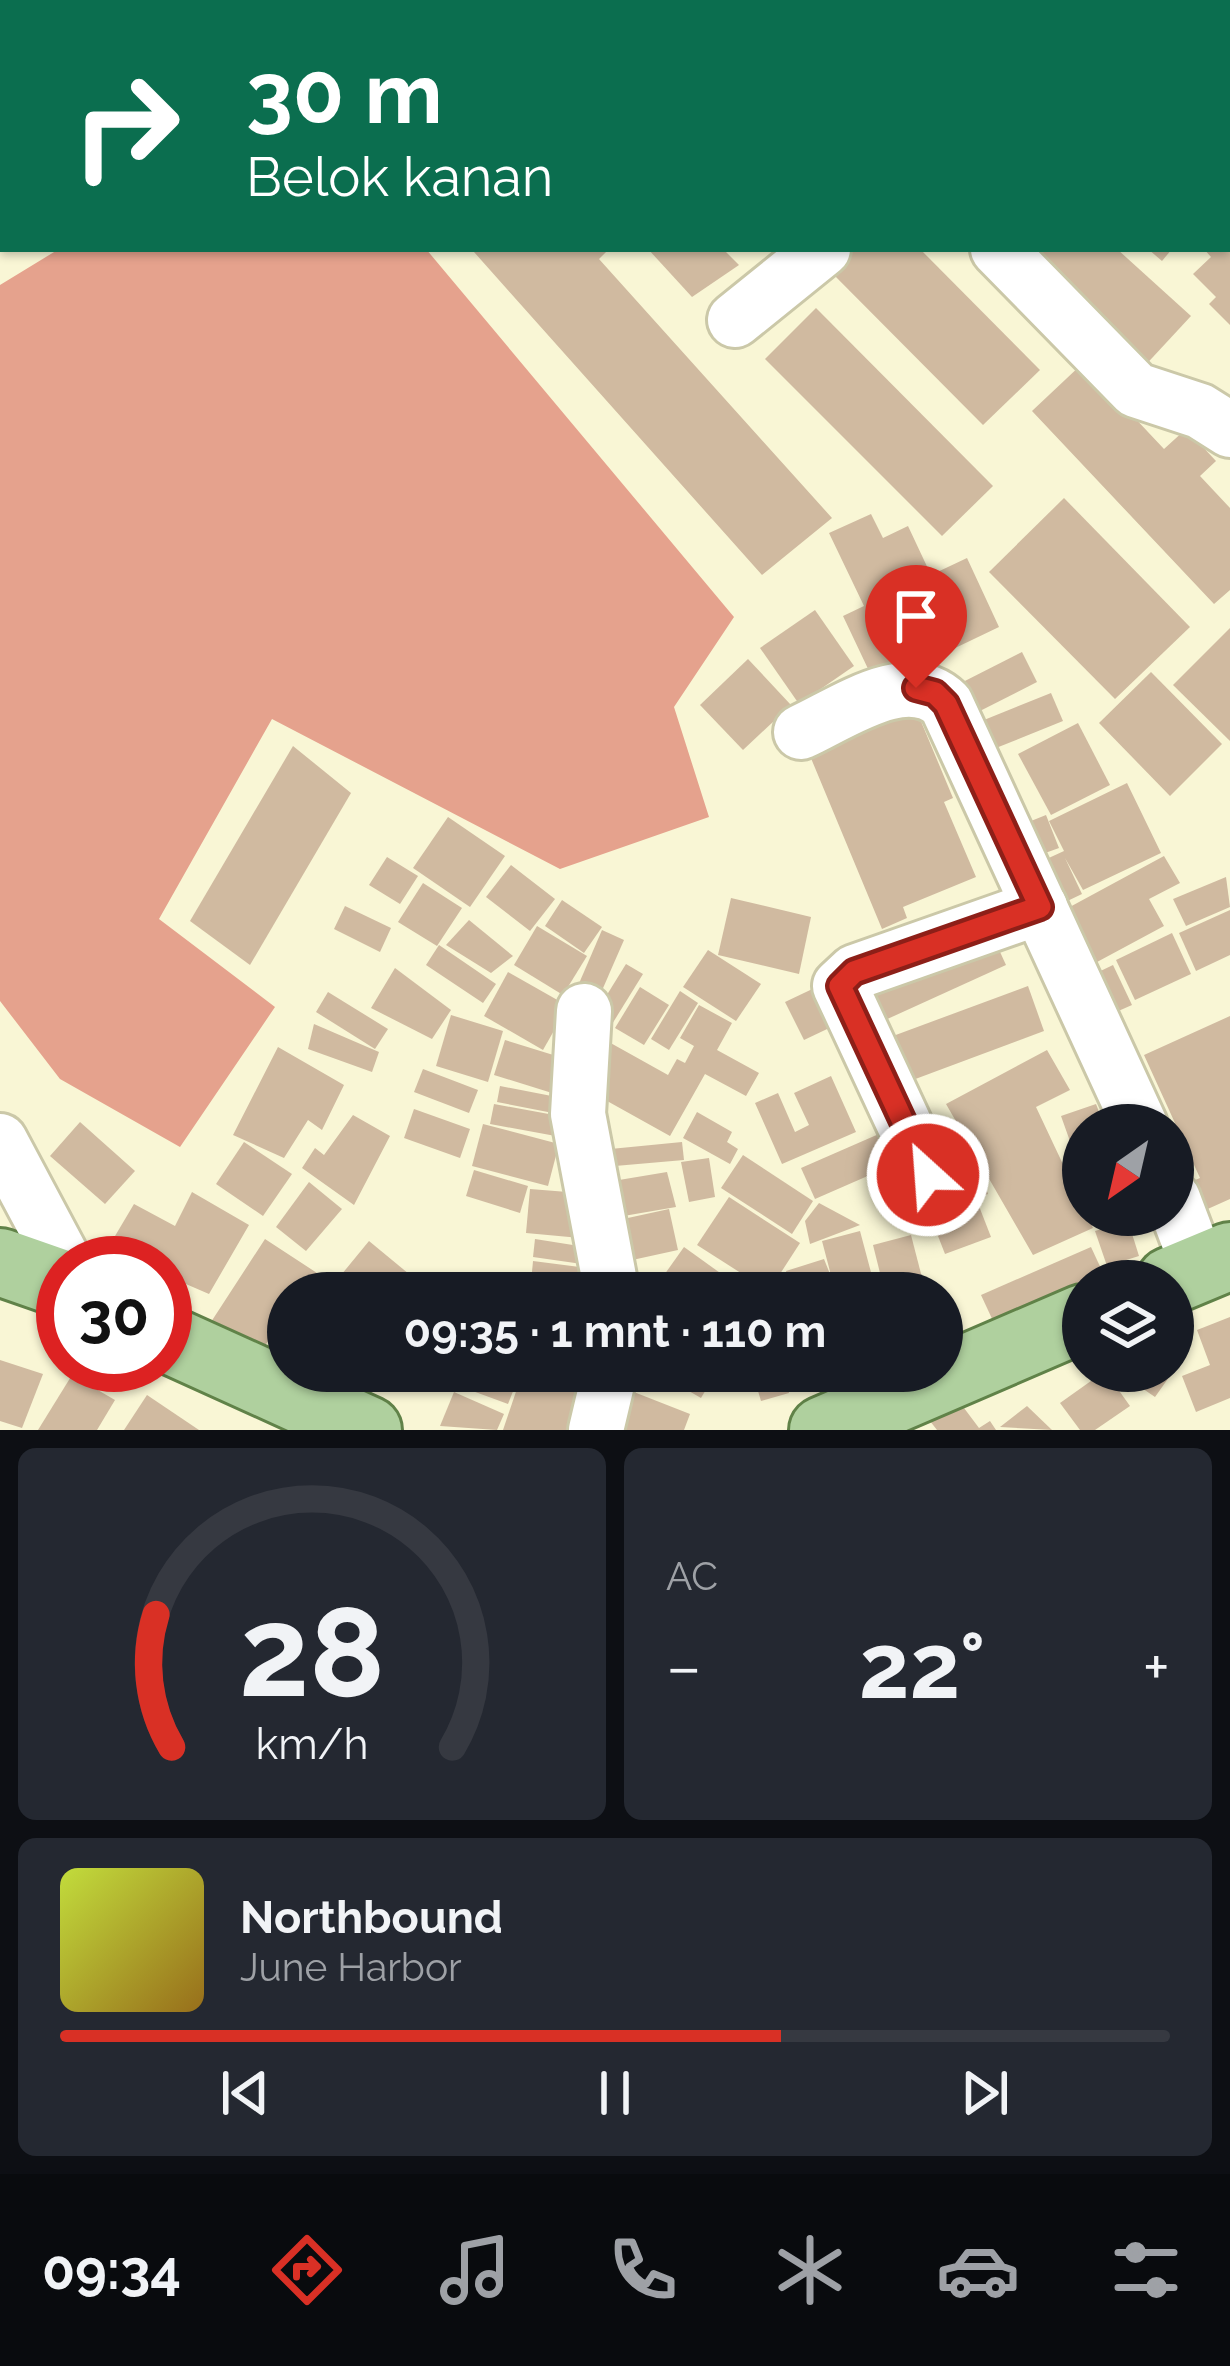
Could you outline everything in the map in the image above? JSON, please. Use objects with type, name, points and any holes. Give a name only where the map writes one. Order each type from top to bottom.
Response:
[{"type":"main road","points":[[0,1262],[36,1275]]},
{"type":"main road","points":[[823,1430],[1062,1327]]},
{"type":"main road","points":[[192,1350],[368,1430]]},
{"type":"street","points":[[735,320],[819,252]]},
{"type":"street","points":[[1001,252],[1136,390],[1200,411],[1230,430]]},
{"type":"street","points":[[801,732],[892,692],[916,688],[935,693],[946,704],[1130,1104]]},
{"type":"street","points":[[928,1175],[840,986],[854,972],[1040,907]]},
{"type":"street","points":[[584,1011],[578,1114],[608,1272]]},
{"type":"street","points":[[0,1141],[51,1236]]},
{"type":"street","points":[[1187,1236],[1200,1268]]},
{"type":"street","points":[[596,1430],[605,1392]]},
{"type":"shaded area","points":[[54,252],[429,252],[734,617],[674,707],[709,817],[560,869],[272,719],[159,919],[275,1007],[180,1147],[60,1079],[0,1001],[0,285]]},
{"type":"building","points":[[474,252],[606,252],[599,259],[832,518],[762,575]]},
{"type":"building","points":[[651,252],[726,252],[739,265],[692,297]]},
{"type":"building","points":[[840,252],[923,252],[1040,370],[983,425],[825,266]]},
{"type":"building","points":[[1008,252],[1120,252],[1191,316],[1140,371]]},
{"type":"building","points":[[1207,252],[1230,252],[1230,325],[1209,304],[1216,297],[1193,274],[1211,257]]},
{"type":"building","points":[[816,308],[993,486],[942,536],[765,359]]},
{"type":"building","points":[[1083,363],[1164,449],[1186,429],[1216,461],[1200,476],[1230,508],[1230,590],[1214,604],[1032,411]]},
{"type":"building","points":[[1064,498],[1190,627],[1115,699],[989,572]]},
{"type":"building","points":[[871,514],[883,538],[908,526],[931,575],[967,558],[999,627],[951,650],[937,620],[925,626],[933,644],[870,673],[843,616],[864,606],[829,533]]},
{"type":"building","points":[[815,610],[854,666],[799,704],[760,648]]},
{"type":"building","points":[[1230,628],[1230,741],[1173,685]]},
{"type":"building","points":[[1022,652],[1037,682],[972,715],[957,685]]},
{"type":"building","points":[[748,659],[791,705],[743,750],[700,705]]},
{"type":"building","points":[[1151,672],[1222,744],[1170,796],[1099,723]]},
{"type":"building","points":[[1051,693],[1063,721],[996,748],[984,720]]},
{"type":"building","points":[[910,695],[953,798],[944,802],[976,877],[903,907],[907,918],[882,929],[803,739]]},
{"type":"building","points":[[1078,723],[1110,785],[1051,815],[1018,754]]},
{"type":"building","points":[[293,746],[351,793],[250,965],[190,921]]},
{"type":"building","points":[[1127,783],[1161,853],[1083,890],[1065,858],[1082,894],[1059,905],[1040,862],[1064,851],[1049,821]]},
{"type":"building","points":[[1046,815],[1059,848],[1034,857],[1021,825]]},
{"type":"building","points":[[448,817],[505,856],[470,907],[413,868]]},
{"type":"building","points":[[1164,856],[1180,883],[1149,899],[1164,926],[1084,969],[1055,915]]},
{"type":"building","points":[[387,857],[418,876],[400,904],[369,885]]},
{"type":"building","points":[[511,865],[555,899],[530,931],[486,897]]},
{"type":"building","points":[[1226,877],[1230,907],[1186,926],[1173,899]]},
{"type":"building","points":[[423,883],[462,908],[437,946],[398,922]]},
{"type":"building","points":[[731,898],[811,917],[799,974],[718,955]]},
{"type":"building","points":[[562,900],[602,927],[584,953],[545,926]]},
{"type":"building","points":[[345,906],[391,928],[380,952],[334,929]]},
{"type":"building","points":[[1230,910],[1230,955],[1196,971],[1179,933]]},
{"type":"building","points":[[469,920],[513,956],[491,973],[446,945]]},
{"type":"building","points":[[537,926],[587,956],[563,995],[514,965]]},
{"type":"building","points":[[602,930],[624,940],[593,1011],[571,1002]]},
{"type":"building","points":[[990,930],[1006,965],[883,1021],[866,986]]},
{"type":"building","points":[[1172,933],[1191,974],[1135,1000],[1116,960]]},
{"type":"building","points":[[439,945],[496,984],[483,1003],[426,965]]},
{"type":"building","points":[[708,950],[761,984],[736,1021],[683,987]]},
{"type":"building","points":[[626,964],[643,974],[609,1029],[592,1019]]},
{"type":"building","points":[[1113,965],[1132,1005],[1107,1016],[1088,977]]},
{"type":"building","points":[[395,968],[451,1010],[432,1039],[371,1008]]},
{"type":"building","points":[[508,972],[568,1006],[543,1050],[484,1016]]},
{"type":"building","points":[[825,983],[844,1021],[804,1040],[785,1002]]},
{"type":"building","points":[[1028,986],[1044,1031],[910,1081],[893,1036]]},
{"type":"building","points":[[640,987],[669,1005],[644,1045],[615,1028]]},
{"type":"building","points":[[680,991],[698,1003],[669,1050],[651,1039]]},
{"type":"building","points":[[328,992],[388,1029],[375,1049],[316,1012]]},
{"type":"building","points":[[699,1005],[732,1023],[717,1050],[759,1073],[746,1096],[705,1074],[670,1136],[582,1087],[607,1041],[668,1075],[677,1059],[685,1063],[694,1046],[680,1038]]},
{"type":"building","points":[[451,1015],[503,1031],[488,1082],[436,1066]]},
{"type":"building","points":[[1230,1016],[1230,1199],[1201,1212],[1194,1196],[1194,1180],[1200,1178],[1194,1165],[1194,1104],[1166,1104],[1144,1055]]},
{"type":"building","points":[[314,1024],[379,1052],[372,1072],[308,1049]]},
{"type":"building","points":[[505,1040],[563,1058],[552,1093],[494,1075]]},
{"type":"building","points":[[278,1047],[344,1085],[322,1130],[308,1120],[284,1158],[233,1135]]},
{"type":"building","points":[[1047,1050],[1070,1090],[1036,1107],[1062,1162],[1062,1236],[1075,1236],[1033,1255],[946,1104]]},
{"type":"building","points":[[423,1069],[478,1090],[469,1113],[414,1092]]},
{"type":"building","points":[[831,1076],[856,1132],[782,1164],[755,1103],[778,1093],[795,1132],[809,1125],[794,1093]]},
{"type":"building","points":[[500,1086],[562,1098],[558,1114],[497,1102]]},
{"type":"building","points":[[494,1104],[565,1117],[561,1137],[490,1124]]},
{"type":"building","points":[[414,1109],[470,1129],[460,1158],[404,1138]]},
{"type":"building","points":[[697,1112],[732,1132],[727,1142],[738,1149],[730,1164],[683,1138]]},
{"type":"building","points":[[353,1115],[390,1136],[354,1205],[302,1168],[315,1148],[324,1155]]},
{"type":"building","points":[[951,1118],[964,1146],[936,1158],[924,1131]]},
{"type":"building","points":[[80,1122],[135,1171],[105,1204],[50,1156]]},
{"type":"building","points":[[483,1124],[559,1144],[548,1186],[472,1166]]},
{"type":"building","points":[[888,1130],[902,1161],[815,1199],[801,1168]]},
{"type":"building","points":[[244,1142],[292,1174],[263,1216],[216,1184]]},
{"type":"building","points":[[682,1142],[684,1160],[592,1168],[590,1151]]},
{"type":"building","points":[[971,1148],[981,1174],[939,1189],[930,1163]]},
{"type":"building","points":[[743,1155],[813,1201],[792,1234],[721,1188]]},
{"type":"building","points":[[709,1158],[715,1197],[689,1202],[681,1162]]},
{"type":"building","points":[[474,1170],[528,1186],[520,1213],[466,1196]]},
{"type":"building","points":[[667,1172],[676,1207],[612,1218],[607,1182]]},
{"type":"building","points":[[981,1176],[988,1194],[950,1209],[942,1192]]},
{"type":"building","points":[[309,1182],[342,1209],[306,1251],[276,1227]]},
{"type":"building","points":[[530,1189],[580,1193],[591,1239],[526,1233]]},
{"type":"building","points":[[192,1192],[249,1225],[209,1294],[192,1287],[192,1236],[115,1236],[134,1204],[175,1226]]},
{"type":"building","points":[[729,1197],[800,1243],[781,1272],[739,1272],[697,1245]]},
{"type":"building","points":[[977,1201],[991,1237],[945,1254],[931,1218]]},
{"type":"building","points":[[819,1203],[860,1225],[810,1244],[805,1221]]},
{"type":"building","points":[[669,1209],[678,1250],[614,1264],[605,1223]]},
{"type":"building","points":[[860,1231],[871,1272],[830,1272],[822,1241]]},
{"type":"building","points":[[911,1235],[921,1272],[880,1272],[873,1245]]},
{"type":"building","points":[[1097,1236],[1133,1236],[1139,1256],[1105,1260]]},
{"type":"building","points":[[265,1239],[315,1272],[267,1272],[267,1343],[260,1352],[211,1322]]},
{"type":"building","points":[[535,1239],[598,1249],[596,1266],[533,1257]]},
{"type":"building","points":[[369,1241],[407,1272],[344,1272]]},
{"type":"building","points":[[684,1247],[719,1272],[666,1272]]},
{"type":"building","points":[[1091,1247],[1097,1260],[1062,1260],[1062,1293],[994,1323],[981,1295]]},
{"type":"building","points":[[824,1259],[829,1272],[786,1272],[786,1271]]},
{"type":"building","points":[[533,1261],[603,1270],[603,1272],[532,1272]]},
{"type":"building","points":[[1230,1317],[1230,1398],[1196,1412],[1188,1392],[1194,1392],[1194,1371],[1210,1365],[1197,1330]]},
{"type":"building","points":[[0,1360],[36,1372],[36,1392],[22,1428],[0,1421]]},
{"type":"building","points":[[61,1392],[101,1392],[115,1400],[97,1430],[38,1430]]},
{"type":"building","points":[[454,1392],[504,1414],[497,1430],[440,1426]]},
{"type":"building","points":[[475,1392],[513,1392],[508,1404]]},
{"type":"building","points":[[516,1392],[582,1392],[574,1430],[503,1430]]},
{"type":"building","points":[[613,1392],[634,1392],[690,1414],[684,1430],[599,1430]]},
{"type":"building","points":[[758,1392],[789,1392],[789,1393],[761,1401]]},
{"type":"building","points":[[1075,1392],[1120,1392],[1130,1406],[1095,1430],[1080,1430],[1060,1403]]},
{"type":"building","points":[[147,1395],[199,1430],[124,1430]]},
{"type":"building","points":[[1027,1406],[1052,1430],[1000,1427]]},
{"type":"building","points":[[964,1408],[979,1428],[990,1421],[996,1430],[937,1430],[930,1421]]},
{"type":"route","points":[[916,688],[935,693],[946,704],[1040,907],[854,972],[840,986],[928,1175]]}]
